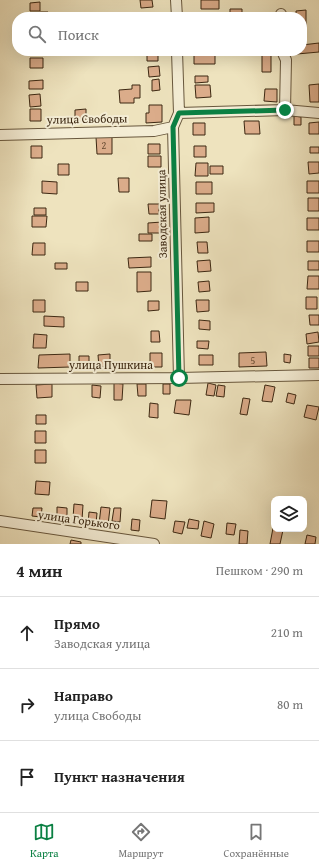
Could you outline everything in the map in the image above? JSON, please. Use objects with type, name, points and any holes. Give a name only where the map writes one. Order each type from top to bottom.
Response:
[{"type":"street","points":[[176,0],[177,12]]},
{"type":"street","name":"Заводская улица","points":[[177,56],[179,113],[173,127],[179,378]]},
{"type":"street","points":[[284,56],[286,60],[285,110]]},
{"type":"street","points":[[179,113],[285,110],[319,112]]},
{"type":"street","name":"улица Свободы","points":[[0,135],[154,131],[173,127]]},
{"type":"street","name":"улица Пушкина","points":[[0,379],[179,378],[319,375]]},
{"type":"street","name":"улица Горького","points":[[0,521],[154,544]]},
{"type":"building","points":[[140,0],[152,0],[153,7],[141,8]]},
{"type":"building","points":[[201,0],[219,0],[219,9],[201,9]]},
{"type":"building","points":[[40,2],[40,11],[30,11],[30,3]]},
{"type":"building","points":[[230,9],[242,9],[242,12],[230,12]]},
{"type":"building","points":[[306,10],[306,12],[296,12]]},
{"type":"building","points":[[319,43],[319,52],[307,53],[307,44]]},
{"type":"building","points":[[147,56],[158,56],[158,61],[147,61]]},
{"type":"building","points":[[194,56],[215,56],[215,64],[194,64]]},
{"type":"building","points":[[262,56],[271,56],[271,72],[262,72]]},
{"type":"building","points":[[30,58],[43,58],[43,68],[30,68]]},
{"type":"building","points":[[159,66],[160,76],[149,77],[148,67]]},
{"type":"building","points":[[195,76],[208,76],[208,82],[195,83]]},
{"type":"building","points":[[159,79],[160,90],[152,91],[152,80]]},
{"type":"building","points":[[43,80],[43,89],[29,89],[29,81]]},
{"type":"building","points":[[319,84],[319,102],[310,102],[309,85]]},
{"type":"building","points":[[132,85],[140,85],[140,98],[134,98],[134,103],[120,103],[119,90],[132,89]]},
{"type":"building","points":[[195,85],[210,85],[211,97],[196,98]]},
{"type":"building","points":[[265,89],[277,89],[277,102],[264,101]]},
{"type":"building","points":[[40,94],[41,106],[30,107],[29,95]]},
{"type":"building","points":[[149,105],[162,105],[162,122],[146,123],[146,113],[149,113]]},
{"type":"building","points":[[30,109],[41,109],[41,121],[30,121]]},
{"type":"building","points":[[86,109],[86,122],[75,122],[75,110]]},
{"type":"building","points":[[294,116],[301,117],[301,125],[294,125]]},
{"type":"building","points":[[244,121],[259,121],[260,134],[245,134]]},
{"type":"building","points":[[319,122],[319,134],[309,134],[309,123]]},
{"type":"building","points":[[193,123],[205,123],[205,135],[193,135]]},
{"type":"building","points":[[96,137],[112,137],[112,154],[97,154]]},
{"type":"building","points":[[148,144],[160,144],[160,154],[148,154]]},
{"type":"building","points":[[31,146],[42,146],[42,158],[31,158]]},
{"type":"building","points":[[194,146],[206,146],[206,157],[194,157]]},
{"type":"building","points":[[310,147],[319,147],[319,153],[310,153]]},
{"type":"building","points":[[148,156],[161,156],[161,167],[148,167]]},
{"type":"building","points":[[308,162],[319,162],[319,173],[309,174]]},
{"type":"building","points":[[196,163],[208,163],[208,176],[195,176]]},
{"type":"building","points":[[58,164],[69,164],[69,175],[58,175]]},
{"type":"building","points":[[210,166],[223,166],[223,174],[210,174]]},
{"type":"building","points":[[118,178],[129,178],[129,192],[119,192]]},
{"type":"building","points":[[42,181],[57,182],[57,194],[42,193]]},
{"type":"building","points":[[307,181],[319,181],[319,193],[307,193]]},
{"type":"building","points":[[196,182],[212,182],[212,194],[196,194]]},
{"type":"building","points":[[308,198],[319,198],[319,211],[308,211]]},
{"type":"building","points":[[196,203],[214,203],[214,212],[196,213]]},
{"type":"building","points":[[148,204],[159,204],[159,214],[149,214]]},
{"type":"building","points":[[34,208],[46,208],[46,215],[34,215]]},
{"type":"building","points":[[32,216],[47,216],[46,227],[32,227]]},
{"type":"building","points":[[209,217],[209,232],[195,233],[195,218]]},
{"type":"building","points":[[307,218],[319,218],[319,230],[307,230]]},
{"type":"building","points":[[162,222],[163,233],[148,233],[148,223]]},
{"type":"building","points":[[139,234],[152,234],[152,241],[139,241]]},
{"type":"building","points":[[307,241],[319,241],[319,252],[307,252]]},
{"type":"building","points":[[197,242],[207,242],[208,253],[198,253]]},
{"type":"building","points":[[33,243],[45,243],[45,255],[32,255]]},
{"type":"building","points":[[151,257],[151,267],[129,268],[128,258]]},
{"type":"building","points":[[210,260],[211,271],[198,272],[197,261]]},
{"type":"building","points":[[308,261],[319,261],[319,270],[308,270]]},
{"type":"building","points":[[55,263],[67,263],[67,269],[55,269]]},
{"type":"building","points":[[137,272],[151,272],[151,291],[137,292]]},
{"type":"building","points":[[308,276],[319,276],[319,289],[307,289]]},
{"type":"building","points":[[209,281],[210,291],[199,292],[198,282]]},
{"type":"building","points":[[76,282],[88,282],[88,291],[76,291]]},
{"type":"building","points":[[306,297],[317,297],[317,309],[306,309]]},
{"type":"building","points":[[33,300],[45,300],[45,312],[33,312]]},
{"type":"building","points":[[196,300],[209,300],[209,311],[197,312]]},
{"type":"building","points":[[148,301],[159,301],[159,310],[148,311]]},
{"type":"building","points":[[309,315],[319,315],[319,325],[310,325]]},
{"type":"building","points":[[44,316],[64,317],[64,327],[44,326]]},
{"type":"building","points":[[199,320],[210,321],[210,330],[199,329]]},
{"type":"building","points":[[151,331],[159,331],[160,342],[151,342]]},
{"type":"building","points":[[318,332],[319,342],[307,344],[306,334]]},
{"type":"building","points":[[34,334],[47,335],[46,348],[33,348]]},
{"type":"building","points":[[197,341],[209,341],[208,349],[197,348]]},
{"type":"building","points":[[308,346],[319,346],[319,356],[308,356]]},
{"type":"building","points":[[266,352],[267,366],[239,367],[239,353]]},
{"type":"building","points":[[150,353],[162,353],[162,367],[150,367]]},
{"type":"building","points":[[70,354],[70,367],[38,368],[39,355]]},
{"type":"building","points":[[110,354],[110,366],[99,367],[98,355]]},
{"type":"building","points":[[284,354],[291,355],[290,363],[284,362]]},
{"type":"building","points":[[199,355],[213,355],[213,365],[199,365]]},
{"type":"building","points":[[79,356],[89,356],[89,368],[79,369]]},
{"type":"building","points":[[309,358],[319,358],[319,368],[309,368]]},
{"type":"building","points":[[114,383],[123,384],[122,400],[114,400]]},
{"type":"building","points":[[208,383],[216,385],[214,396],[206,395]]},
{"type":"building","points":[[52,384],[52,397],[37,398],[36,385]]},
{"type":"building","points":[[137,384],[146,384],[146,396],[138,396]]},
{"type":"building","points":[[163,384],[170,384],[170,394],[163,394]]},
{"type":"building","points":[[92,385],[101,386],[100,398],[92,397]]},
{"type":"building","points":[[218,385],[225,386],[224,397],[216,396]]},
{"type":"building","points":[[265,385],[275,387],[272,402],[262,401]]},
{"type":"building","points":[[288,393],[296,395],[294,404],[286,402]]},
{"type":"building","points":[[243,398],[250,399],[247,415],[240,414]]},
{"type":"building","points":[[176,400],[191,400],[189,415],[174,413]]},
{"type":"building","points":[[150,403],[158,404],[158,418],[149,417]]},
{"type":"building","points":[[307,405],[319,407],[316,420],[304,417]]},
{"type":"building","points":[[36,415],[46,415],[46,424],[36,424]]},
{"type":"building","points":[[35,431],[46,431],[46,443],[35,443]]},
{"type":"building","points":[[35,450],[46,450],[46,463],[35,463]]},
{"type":"building","points":[[36,481],[50,482],[49,495],[35,494]]},
{"type":"building","points":[[152,500],[167,501],[165,519],[150,517]]},
{"type":"building","points":[[74,504],[83,505],[82,520],[73,519]]},
{"type":"building","points":[[57,507],[67,508],[67,522],[57,522]]},
{"type":"building","points":[[101,507],[110,508],[108,525],[99,524]]},
{"type":"building","points":[[33,508],[42,508],[41,517],[32,516]]},
{"type":"building","points":[[114,508],[121,508],[120,522],[112,521]]},
{"type":"building","points":[[89,512],[97,513],[96,524],[88,524]]},
{"type":"building","points":[[132,519],[140,520],[139,531],[131,530]]},
{"type":"building","points":[[189,519],[199,521],[198,529],[187,528]]},
{"type":"building","points":[[175,521],[185,522],[182,534],[173,532]]},
{"type":"building","points":[[204,521],[214,524],[211,538],[201,536]]},
{"type":"building","points":[[227,523],[236,524],[234,535],[226,534]]},
{"type":"building","points":[[240,530],[248,531],[247,544],[239,544]]},
{"type":"building","points":[[272,532],[283,532],[280,544],[270,544]]},
{"type":"building","points":[[307,535],[316,537],[315,544],[305,544]]},
{"type":"building","points":[[71,540],[81,542],[81,544],[70,544]]},
{"type":"route","points":[[179,378],[173,127],[179,113],[285,110]]}]
